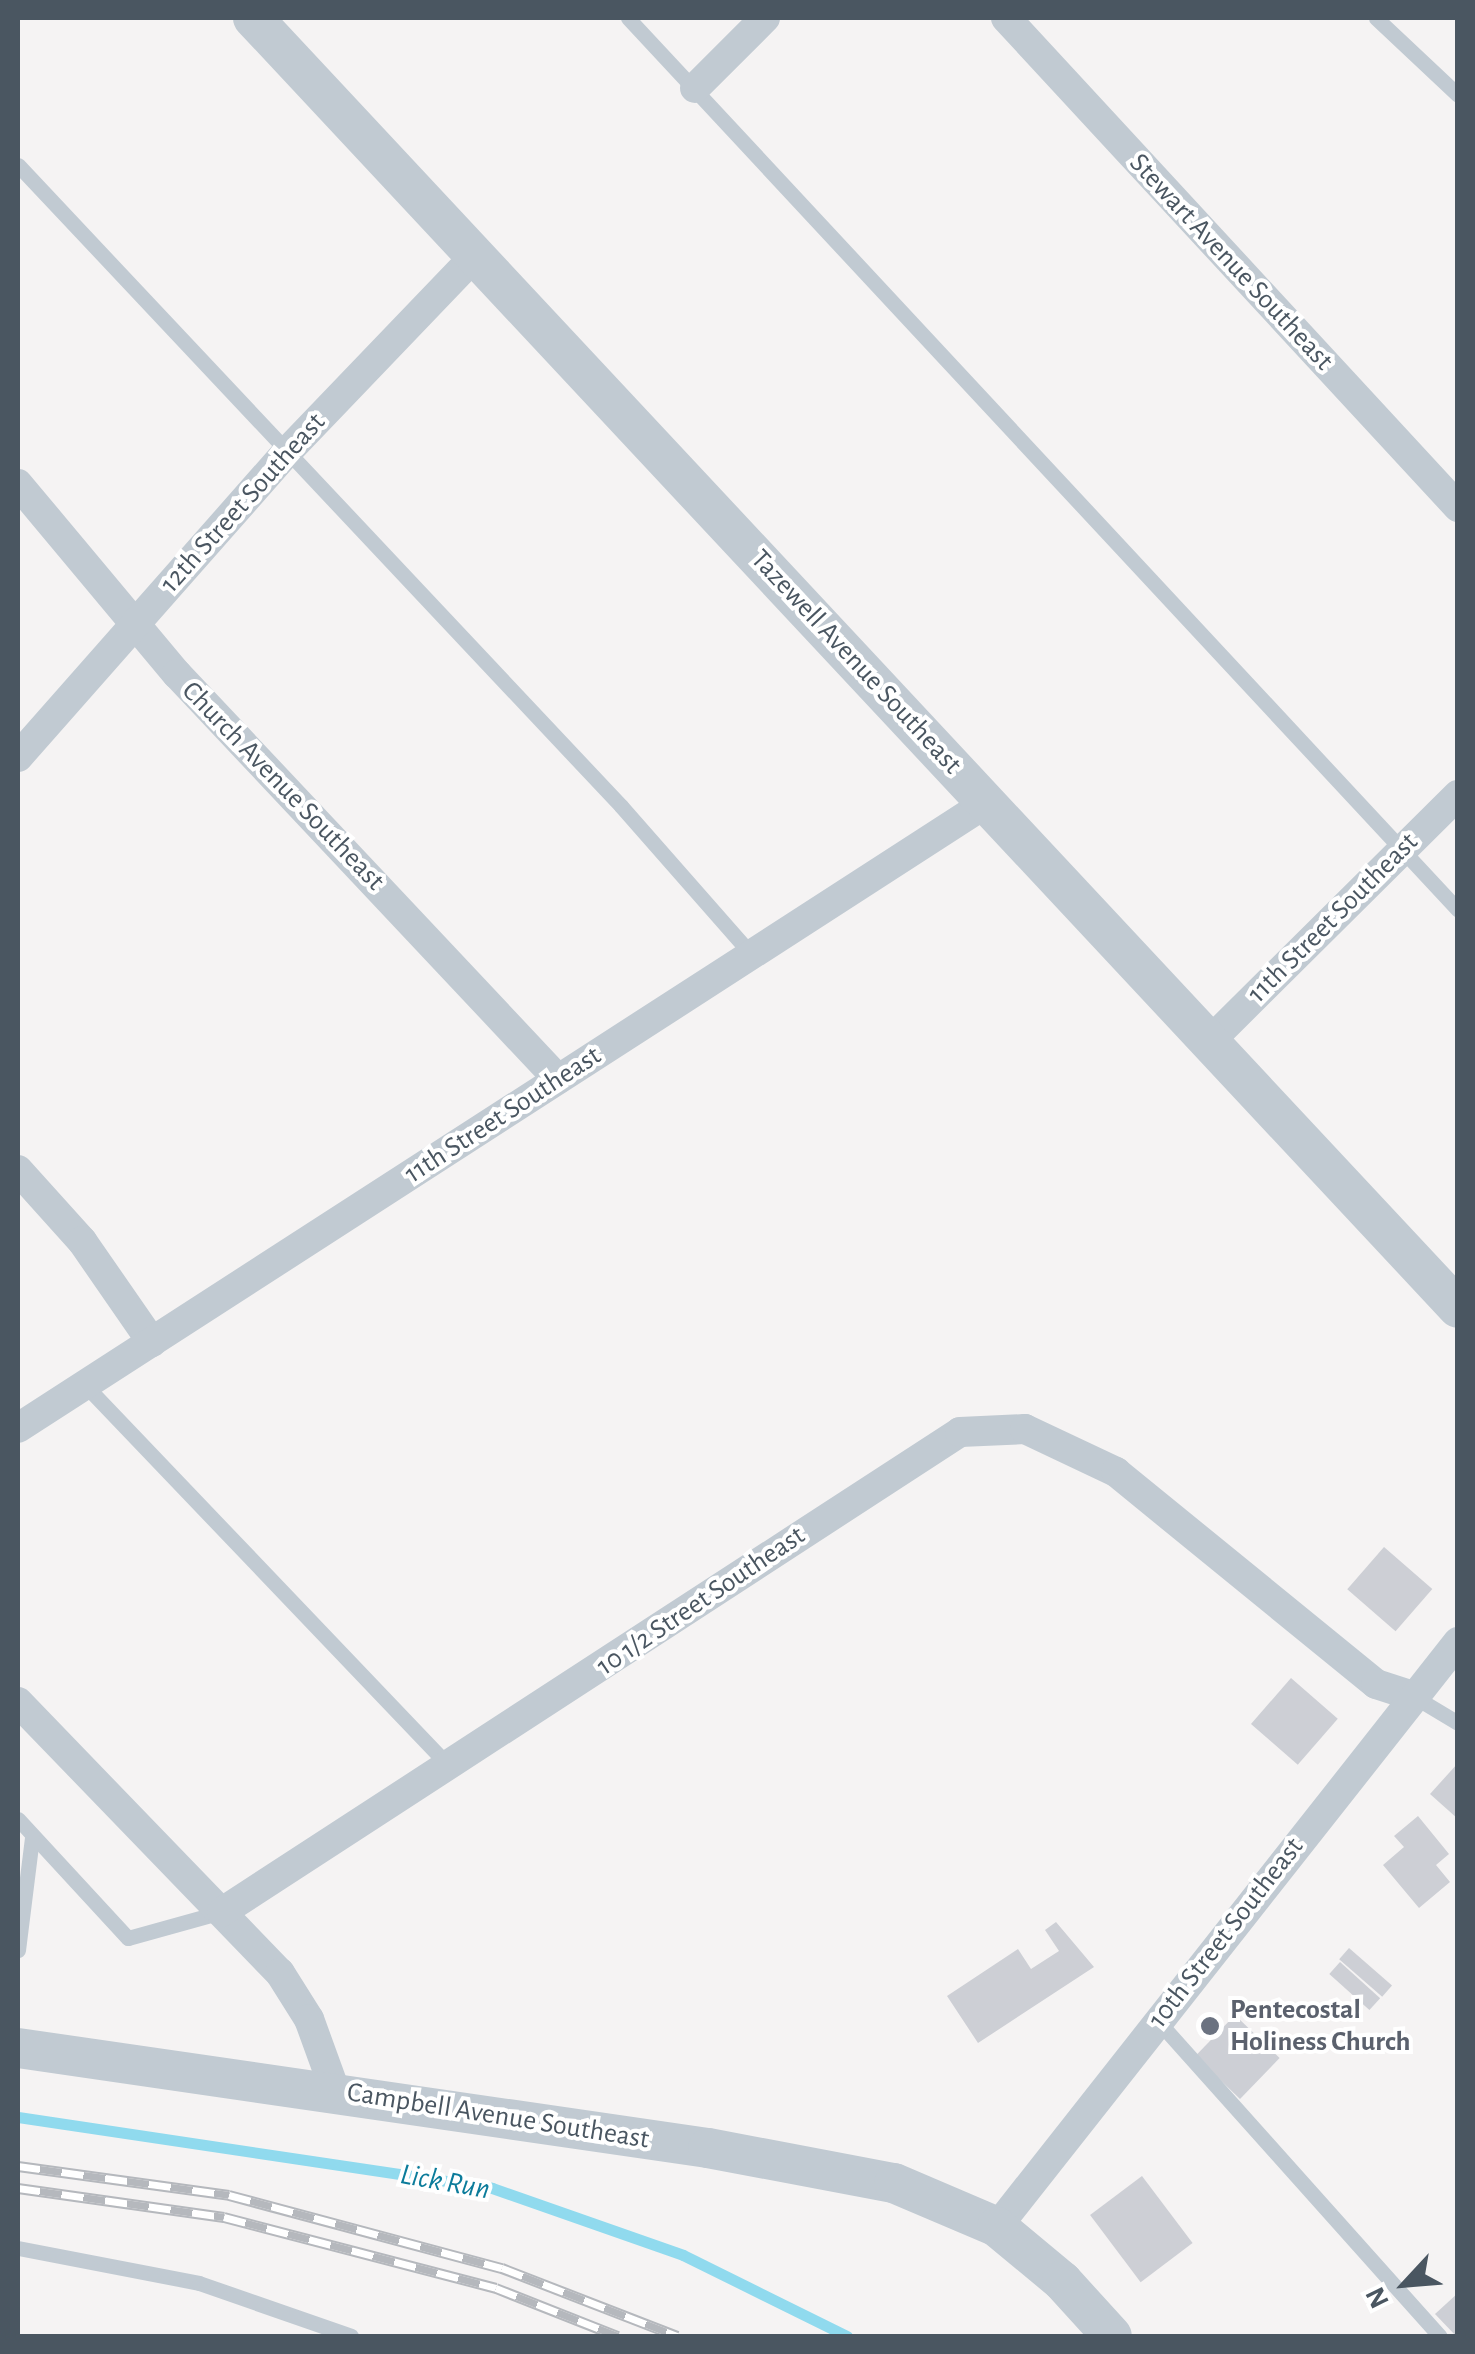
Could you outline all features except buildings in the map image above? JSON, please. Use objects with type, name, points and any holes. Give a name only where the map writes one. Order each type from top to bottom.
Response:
[{"type":"street","name":"Tazewell Avenue Southeast","points":[[253,18],[1458,1308]]},
{"type":"street","points":[[695,88],[764,18]]},
{"type":"street","name":"Stewart Avenue Southeast","points":[[1006,18],[1458,506]]},
{"type":"street","name":"12th Street Southeast","points":[[18,757],[285,454],[475,256]]},
{"type":"street","name":"Church Avenue Southeast","points":[[18,484],[134,624],[558,1079]]},
{"type":"street","name":"11th Street Southeast","points":[[1210,1041],[1458,795]]},
{"type":"street","name":"11th Street Southeast","points":[[18,1428],[988,802]]},
{"type":"street","points":[[18,1170],[82,1241],[152,1342]]},
{"type":"street","name":"10 1/2 Street Southeast","points":[[222,1912],[960,1432],[1025,1429],[1069,1445],[1116,1472],[1376,1684],[1412,1696]]},
{"type":"street","name":"10th Street Southeast","points":[[997,2227],[1458,1642]]},
{"type":"street","name":"Campbell Avenue Southeast","points":[[18,1702],[280,1973],[309,2019],[337,2096],[708,2148],[894,2183],[997,2227],[1062,2281],[1112,2336]]},
{"type":"street","points":[[18,2048],[337,2096]]},
{"type":"lane","points":[[628,18],[1124,556],[1404,848],[1458,910]]},
{"type":"lane","points":[[1376,18],[1458,95]]},
{"type":"lane","points":[[18,165],[285,454],[620,806],[752,954]]},
{"type":"lane","points":[[86,1385],[450,1766]]},
{"type":"lane","points":[[1412,1696],[1458,1723]]},
{"type":"lane","points":[[18,1819],[128,1938],[222,1912]]},
{"type":"lane","points":[[18,1950],[32,1838]]},
{"type":"lane","points":[[1157,2020],[1440,2336]]},
{"type":"lane","points":[[18,2248],[199,2283],[351,2336]]},
{"type":"waterway","name":"Lick Run","points":[[18,2117],[492,2188],[683,2255],[847,2336]]},
{"type":"railway","points":[[18,2166],[229,2195],[502,2268],[677,2336]]},
{"type":"railway","points":[[18,2188],[224,2217],[496,2288],[618,2336]]},
{"type":"place","name":"Pentecostal Holiness Church","points":[[1210,2026]]}]
